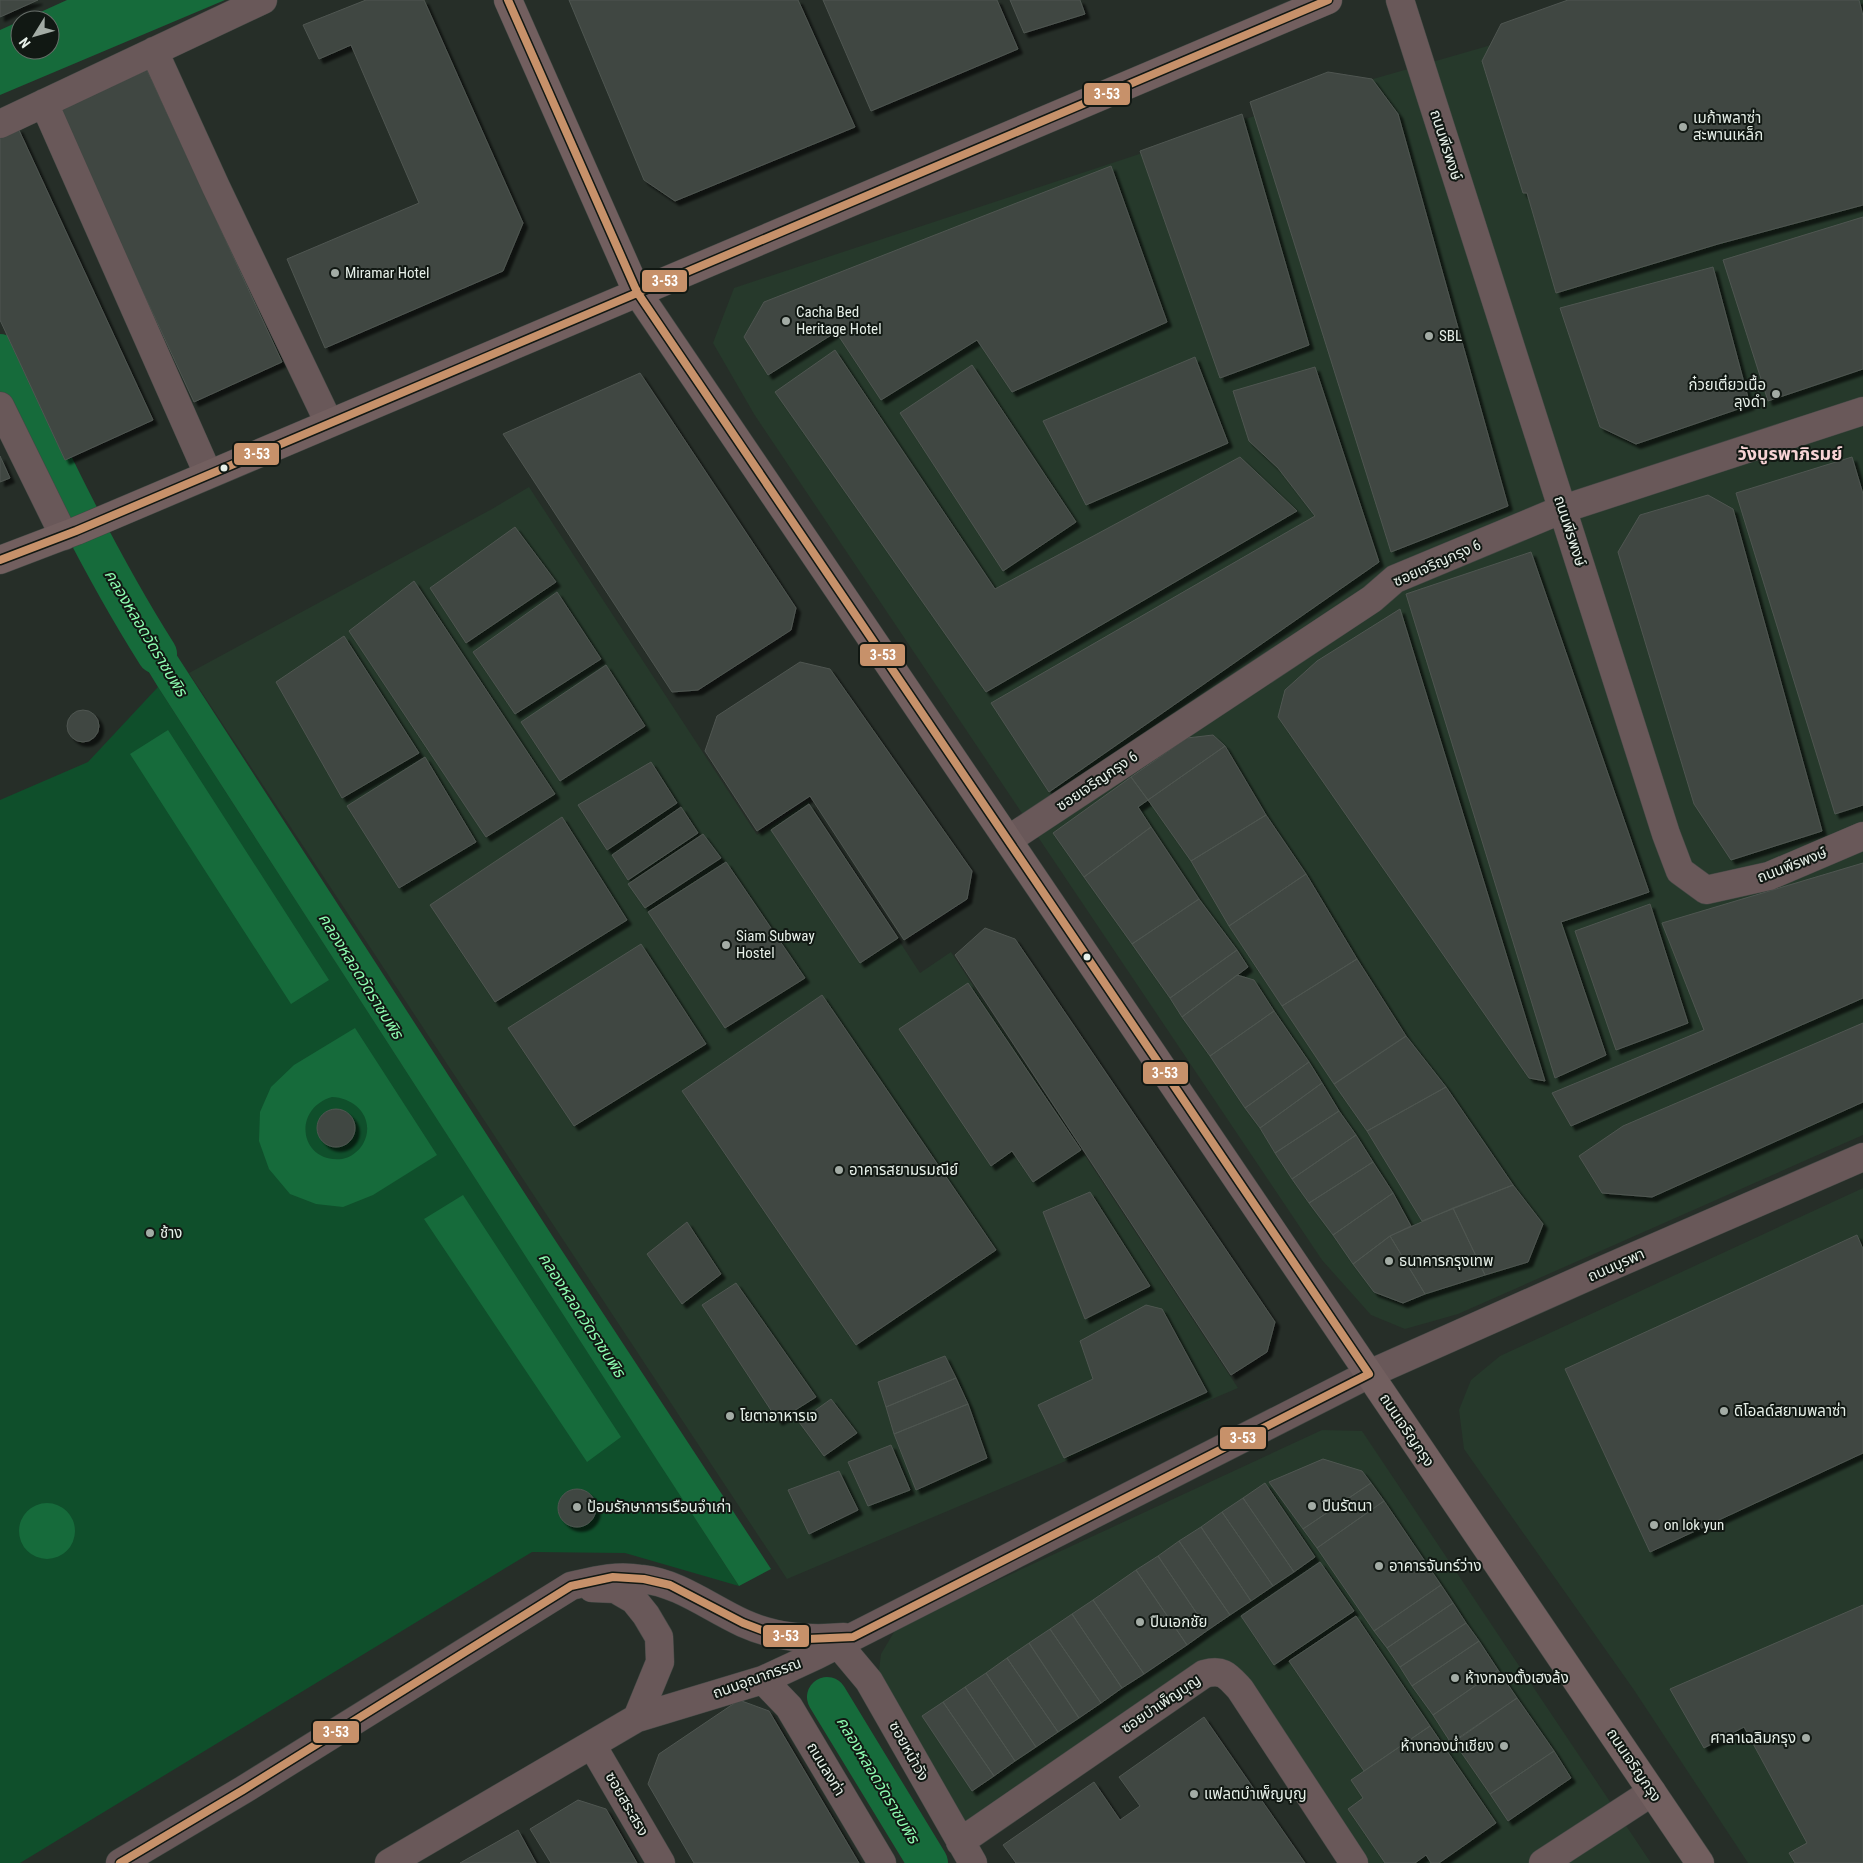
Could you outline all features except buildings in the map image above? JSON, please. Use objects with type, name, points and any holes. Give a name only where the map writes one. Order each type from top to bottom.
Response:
[{"type":"main road","name":"ถนนเจริญกรุง","points":[[508,0],[637,292],[1700,1863]]},
{"type":"main road","points":[[0,560],[70,533],[1328,0]]},
{"type":"street","points":[[0,124],[263,0]]},
{"type":"street","name":"ถนนพีรพงษ์","points":[[1400,0],[1666,834],[1680,871],[1706,890],[1769,876],[1863,836]]},
{"type":"street","points":[[154,51],[216,187],[329,423]]},
{"type":"street","points":[[44,103],[208,474]]},
{"type":"street","points":[[0,406],[70,533]]},
{"type":"street","name":"ซอยเจริญกรุง 6","points":[[1008,840],[1372,598],[1395,579],[1563,509],[1863,411]]},
{"type":"street","name":"ถนนบูรพา","points":[[1369,1374],[1863,1157]]},
{"type":"street","name":"ถนนอุณากรรณ","points":[[389,1863],[637,1718],[763,1680],[846,1641],[1369,1374]]},
{"type":"street","points":[[120,1863],[243,1790],[571,1586],[613,1577],[644,1579],[670,1585],[743,1623],[772,1634],[807,1639],[846,1641]]},
{"type":"street","points":[[571,1586],[615,1590],[634,1600],[646,1615],[659,1637],[660,1662],[637,1718]]},
{"type":"street","name":"ซอยหน้าวัง","points":[[846,1641],[967,1852]]},
{"type":"street","name":"ซอยบำเพ็ญบุญ","points":[[967,1852],[1204,1674],[1215,1671],[1227,1674],[1240,1689],[1354,1863]]},
{"type":"street","name":"ถนนลงท่า","points":[[763,1680],[790,1707],[882,1863]]},
{"type":"street","name":"ซอยสระสรง","points":[[592,1745],[661,1863]]},
{"type":"street","points":[[1543,1863],[1652,1792]]},
{"type":"shaded area","points":[[1648,0],[1863,0],[1863,1135],[1458,1314],[1405,1329],[1371,1315],[1322,1260],[754,414],[713,343],[734,288],[1321,94]]},
{"type":"shaded area","points":[[529,487],[757,835],[808,801],[920,973],[951,952],[1238,1388],[787,1579],[189,673],[492,509]]},
{"type":"shaded area","points":[[158,687],[739,1586],[625,1553],[532,1552],[20,1863],[0,1863],[0,800],[88,762]]},
{"type":"shaded area","points":[[1863,1188],[1863,1863],[1748,1863],[1634,1690],[1464,1449],[1459,1410],[1471,1380],[1500,1356]]},
{"type":"shaded area","points":[[1322,1430],[1362,1431],[1651,1863],[1361,1863],[1223,1665],[965,1823],[878,1678],[881,1654],[897,1627]]},
{"type":"water","points":[[67,0],[225,0],[0,95],[0,30],[10,26],[10,60],[60,60],[60,10],[45,10]]},
{"type":"water","points":[[143,603],[553,1237],[771,1569],[739,1586],[659,1463],[158,687],[113,613]]},
{"type":"water","points":[[168,730],[329,980],[291,1004],[130,754]]},
{"type":"water","points":[[355,1028],[437,1155],[373,1195],[343,1207],[316,1204],[290,1194],[269,1169],[259,1141],[260,1112],[271,1087],[294,1065]],"holes":[[[332,1097],[349,1101],[362,1112],[367,1127],[366,1135],[361,1147],[351,1156],[342,1159],[328,1158],[317,1153],[310,1145],[306,1134],[306,1123],[310,1112],[319,1103]]]},
{"type":"water","points":[[463,1195],[621,1437],[587,1462],[424,1219]]},
{"type":"water","points":[[47,1503],[58,1505],[67,1511],[73,1520],[75,1531],[73,1542],[67,1551],[58,1557],[47,1559],[36,1557],[27,1551],[21,1542],[19,1531],[21,1520],[27,1511],[36,1505]]},
{"type":"waterway","name":"คลองหลอดวัดราชบพิธ","points":[[0,354],[94,544],[157,654]]},
{"type":"waterway","name":"คลองหลอดวัดราชบพิธ","points":[[827,1697],[928,1863]]},
{"type":"transit line","name":"3-53","points":[[120,1863],[243,1790],[571,1586],[613,1577],[644,1579],[670,1585],[743,1623],[772,1634],[807,1639],[853,1637],[1369,1374],[637,292],[508,0]]},
{"type":"transit line","name":"3-53","points":[[0,560],[76,531],[1328,0]]},
{"type":"place","name":"เมก้าพลาซ่า สะพานเหล็ก","points":[[1683,127]]},
{"type":"place","name":"Miramar Hotel","points":[[335,273]]},
{"type":"place","name":"Cacha Bed Heritage Hotel","points":[[786,321]]},
{"type":"place","name":"SBL","points":[[1429,336]]},
{"type":"place","name":"ก๋วยเตี๋ยวเนื้อ ลุงดำ","points":[[1776,394]]},
{"type":"place","name":"Siam Subway Hostel","points":[[726,945]]},
{"type":"place","name":"อาคารสยามรมณีย์","points":[[839,1170]]},
{"type":"place","name":"ช้าง","points":[[150,1233]]},
{"type":"place","name":"ธนาคารกรุงเทพ","points":[[1389,1261]]},
{"type":"place","name":"ดิโอลด์สยามพลาซ่า","points":[[1724,1411]]},
{"type":"place","name":"โยตาอาหารเจ","points":[[730,1416]]},
{"type":"place","name":"ปืนรัตนา","points":[[1312,1506]]},
{"type":"place","name":"ป้อมรักษาการเรือนจำเก่า","points":[[577,1507]]},
{"type":"place","name":"on lok yun","points":[[1654,1525]]},
{"type":"place","name":"อาคารจันทร์ว่าง","points":[[1379,1566]]},
{"type":"place","name":"ปืนเอกชัย","points":[[1140,1622]]},
{"type":"place","name":"ห้างทองตั้งเฮงล้ง","points":[[1455,1678]]},
{"type":"place","name":"ศาลาเฉลิมกรุง","points":[[1806,1738]]},
{"type":"place","name":"ห้างทองน่ำเชียง","points":[[1504,1746]]},
{"type":"place","name":"แฟลตบำเพ็ญบุญ","points":[[1194,1794]]},
{"type":"district","name":"วังบูรพาภิรมย์","points":[[1790,453]]}]
